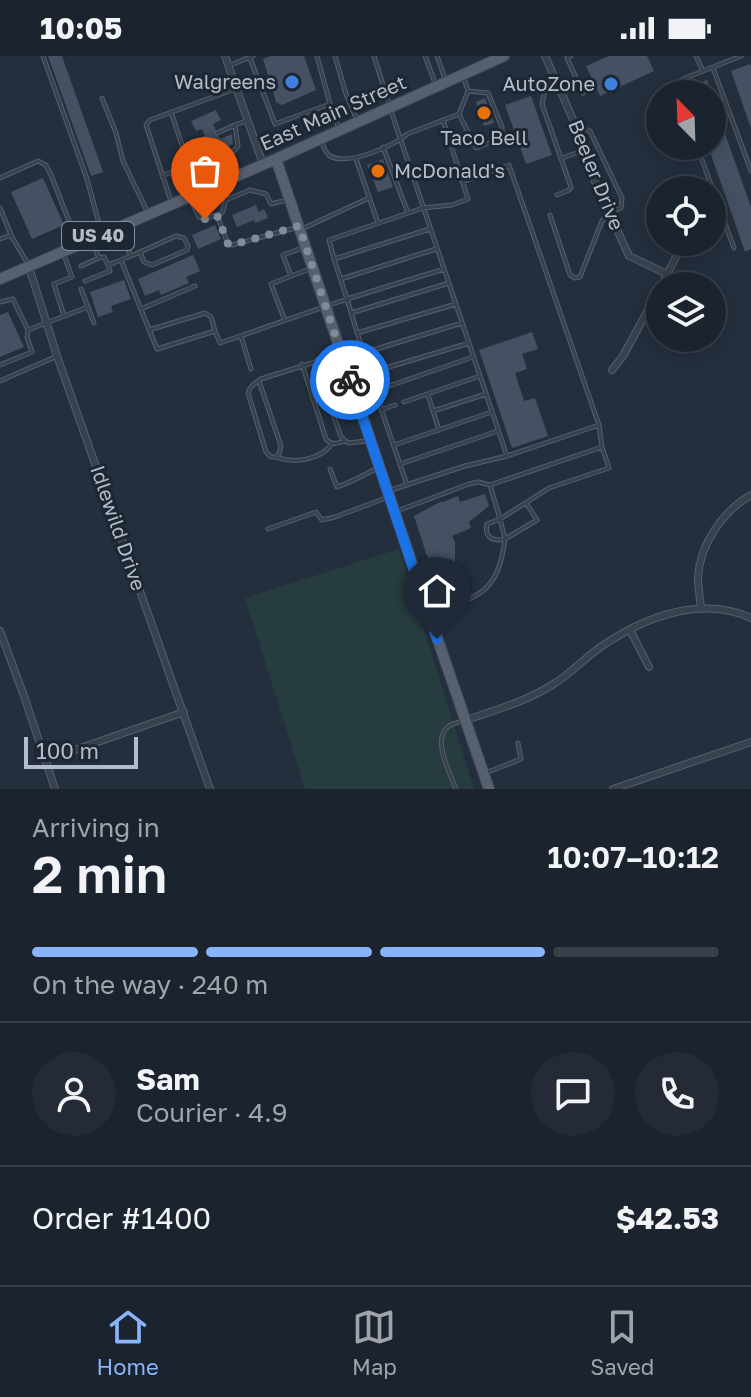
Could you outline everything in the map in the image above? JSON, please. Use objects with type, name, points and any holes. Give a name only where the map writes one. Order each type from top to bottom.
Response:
[{"type":"main road","name":"East Main Street","points":[[0,279],[504,56]]},
{"type":"main road","points":[[276,159],[489,789]]},
{"type":"street","points":[[225,56],[263,164]]},
{"type":"street","name":"Beeler Drive","points":[[545,56],[629,256],[650,272]]},
{"type":"street","name":"Idlewild Drive","points":[[29,267],[57,356],[210,789]]},
{"type":"street","points":[[612,370],[646,314]]},
{"type":"street","points":[[701,608],[698,577],[703,554],[719,524],[751,495]]},
{"type":"street","points":[[466,720],[542,691],[607,643],[648,621],[701,608],[727,609],[751,618]]},
{"type":"street","points":[[630,630],[649,667]]},
{"type":"street","points":[[0,631],[55,789]]},
{"type":"street","points":[[46,760],[184,712]]},
{"type":"street","points":[[613,789],[751,742]]},
{"type":"lane","points":[[43,56],[87,179],[102,235]]},
{"type":"lane","points":[[317,56],[340,130]]},
{"type":"lane","points":[[335,56],[358,122]]},
{"type":"lane","points":[[374,56],[507,456]]},
{"type":"lane","points":[[425,56],[441,84]]},
{"type":"lane","points":[[437,56],[441,84]]},
{"type":"lane","points":[[571,56],[567,58],[583,93]]},
{"type":"lane","points":[[696,56],[703,71]]},
{"type":"lane","points":[[682,80],[741,56]]},
{"type":"lane","points":[[228,66],[251,57],[275,124],[330,104]]},
{"type":"lane","points":[[713,68],[751,171]]},
{"type":"lane","points":[[463,75],[468,91],[459,114],[476,148],[502,138],[502,127],[488,93],[468,91]]},
{"type":"lane","points":[[554,77],[545,90],[542,104],[571,187],[557,195]]},
{"type":"lane","points":[[172,204],[146,125],[150,120],[236,88]]},
{"type":"lane","points":[[102,98],[123,161],[149,214]]},
{"type":"lane","points":[[162,176],[188,163],[171,112]]},
{"type":"lane","points":[[320,139],[333,158],[356,159],[401,140],[407,134],[459,114]]},
{"type":"lane","points":[[217,133],[247,120]]},
{"type":"lane","points":[[407,485],[329,240],[423,208],[452,205],[468,199],[443,120]]},
{"type":"lane","points":[[202,165],[235,150],[238,146],[235,125]]},
{"type":"lane","points":[[550,215],[566,267],[570,275],[580,277],[602,221],[609,213],[621,208],[622,198],[590,131],[585,129],[579,133]]},
{"type":"lane","points":[[222,131],[225,137]]},
{"type":"lane","points":[[205,146],[204,139],[193,144],[212,187]]},
{"type":"lane","points":[[228,146],[231,152]]},
{"type":"lane","points":[[383,147],[408,213]]},
{"type":"lane","points":[[562,158],[585,150]]},
{"type":"lane","points":[[218,151],[221,157]]},
{"type":"lane","points":[[208,155],[212,162]]},
{"type":"lane","points":[[356,159],[378,223]]},
{"type":"lane","points":[[702,160],[734,248]]},
{"type":"lane","points":[[0,178],[38,161],[46,165],[78,245]]},
{"type":"lane","points":[[462,182],[509,165],[599,425],[609,468],[549,488],[487,524],[488,536],[492,540],[505,539],[537,520],[526,502]]},
{"type":"lane","points":[[227,180],[234,196]]},
{"type":"lane","points":[[190,197],[202,219],[222,213],[226,200],[255,190],[266,194],[271,204],[291,199]]},
{"type":"lane","points":[[217,215],[228,244],[232,245],[300,228],[369,198]]},
{"type":"lane","points":[[0,208],[29,267]]},
{"type":"lane","points":[[119,227],[131,256]]},
{"type":"lane","points":[[334,259],[430,229]]},
{"type":"lane","points":[[108,265],[176,236],[184,238],[188,246],[187,250],[152,265],[144,262],[140,252]]},
{"type":"lane","points":[[0,239],[12,237]]},
{"type":"lane","points":[[91,239],[99,258]]},
{"type":"lane","points":[[291,276],[283,255],[306,246]]},
{"type":"lane","points":[[341,279],[437,249]]},
{"type":"lane","points":[[63,252],[72,277],[54,284],[64,316]]},
{"type":"lane","points":[[81,266],[104,257],[110,271],[85,281]]},
{"type":"lane","points":[[121,260],[157,349],[215,331]]},
{"type":"lane","points":[[284,320],[271,284],[313,268]]},
{"type":"lane","points":[[149,330],[205,313],[211,317],[220,343],[444,269]]},
{"type":"lane","points":[[351,313],[449,283]]},
{"type":"lane","points":[[141,309],[195,286]]},
{"type":"lane","points":[[81,289],[94,323]]},
{"type":"lane","points":[[0,302],[13,299],[28,330],[32,352],[0,365]]},
{"type":"lane","points":[[357,333],[456,304]]},
{"type":"lane","points":[[28,330],[88,307]]},
{"type":"lane","points":[[363,353],[462,323]]},
{"type":"lane","points":[[241,336],[251,369]]},
{"type":"lane","points":[[369,373],[469,343]]},
{"type":"lane","points":[[340,350],[259,381],[250,387],[248,393],[266,452],[271,457],[296,462],[345,441]]},
{"type":"lane","points":[[0,381],[57,356]]},
{"type":"lane","points":[[355,395],[473,357]]},
{"type":"lane","points":[[315,362],[341,437],[348,443],[370,440]]},
{"type":"lane","points":[[302,364],[326,439],[332,444]]},
{"type":"lane","points":[[404,402],[480,376]]},
{"type":"lane","points":[[259,381],[281,446],[276,457]]},
{"type":"lane","points":[[427,394],[439,430]]},
{"type":"lane","points":[[433,411],[486,394]]},
{"type":"lane","points":[[381,410],[395,405]]},
{"type":"lane","points":[[394,445],[492,412]]},
{"type":"lane","points":[[268,529],[316,512],[322,520],[335,517],[407,485],[599,425]]},
{"type":"lane","points":[[400,464],[498,431]]},
{"type":"lane","points":[[394,512],[469,484],[478,482],[490,485],[602,447]]},
{"type":"lane","points":[[330,469],[337,487],[379,468]]},
{"type":"lane","points":[[429,614],[473,597],[495,579],[502,562],[505,539],[490,485]]},
{"type":"lane","points":[[456,789],[443,753],[442,734],[451,725],[466,720]]},
{"type":"lane","points":[[484,773],[521,759],[518,743]]},
{"type":"green space","points":[[399,549],[474,789],[305,789],[245,598]]},
{"type":"building","points":[[48,56],[62,56],[103,172],[91,176]]},
{"type":"building","name":"Walgreens","points":[[271,56],[304,56],[316,90],[282,105],[276,102],[263,59]]},
{"type":"building","name":"AutoZone","points":[[609,56],[647,56],[654,71],[600,96],[586,66]]},
{"type":"building","points":[[750,64],[751,67],[751,128],[731,71]]},
{"type":"building","points":[[531,96],[552,155],[526,164],[505,105]]},
{"type":"building","name":"Taco Bell","points":[[485,98],[494,123],[484,126],[475,109],[478,108],[476,102]]},
{"type":"building","points":[[216,110],[221,120],[213,124],[220,139],[232,134],[233,144],[201,158],[200,148],[209,144],[202,129],[196,131],[191,121]]},
{"type":"building","points":[[726,136],[751,207],[751,249],[745,252],[726,198],[726,176],[718,176],[713,160],[726,160]]},
{"type":"building","name":"McDonald's","points":[[383,159],[393,187],[378,192],[367,165]]},
{"type":"building","points":[[43,178],[64,225],[32,239],[11,192]]},
{"type":"building","points":[[256,205],[259,212],[264,209],[268,218],[237,227],[232,215]]},
{"type":"building","points":[[215,225],[221,239],[198,249],[192,235]]},
{"type":"building","points":[[193,255],[200,271],[186,277],[189,283],[161,295],[159,290],[145,296],[138,279]]},
{"type":"building","points":[[124,280],[131,299],[111,306],[113,312],[98,317],[90,292]]},
{"type":"building","points":[[8,312],[24,347],[0,357],[0,315]]},
{"type":"building","points":[[532,332],[538,349],[522,354],[527,369],[515,373],[524,401],[535,398],[548,436],[512,448],[479,350]]},
{"type":"building","points":[[485,494],[489,506],[469,522],[471,528],[452,536],[455,565],[435,572],[414,516],[458,496],[460,502]]},
{"type":"way so far","points":[[205,219],[217,215],[228,244],[232,245],[299,226],[350,380]]},
{"type":"place","name":"Walgreens","points":[[292,82]]},
{"type":"place","name":"AutoZone","points":[[611,84]]},
{"type":"place","name":"Taco Bell","points":[[484,113]]},
{"type":"place","name":"McDonald's","points":[[378,171]]},
{"type":"route","points":[[350,380],[437,639]]}]
